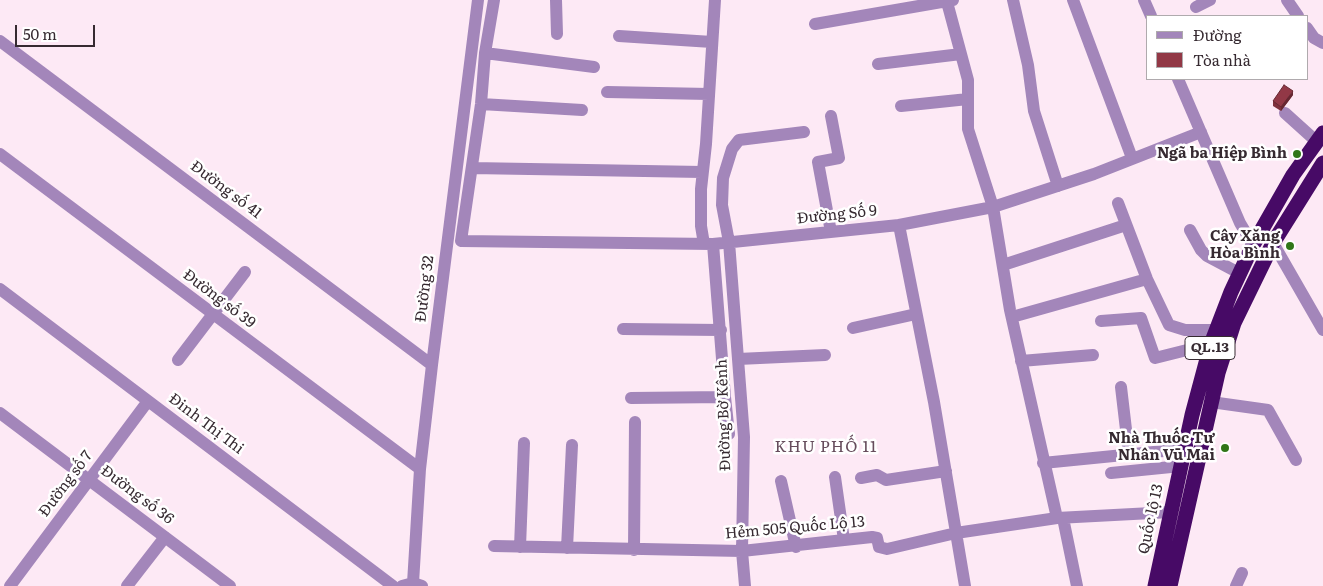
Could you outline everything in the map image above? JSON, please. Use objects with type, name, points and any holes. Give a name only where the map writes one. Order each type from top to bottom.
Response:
[{"type":"highway","name":"Quốc lộ 13","points":[[1154,586],[1184,449],[1214,337],[1252,245],[1293,175],[1320,137]]},
{"type":"highway","name":"QL.13","points":[[1170,586],[1218,373],[1234,323],[1273,243],[1323,163]]},
{"type":"street","name":"Đường 32","points":[[413,585],[420,470],[478,0]]},
{"type":"street","points":[[494,0],[485,53],[481,104],[472,168],[702,172]]},
{"type":"street","points":[[556,0],[557,34]]},
{"type":"street","points":[[715,0],[701,209],[709,244],[721,330],[729,434]]},
{"type":"street","points":[[1013,0],[1030,81],[1034,111],[1058,186]]},
{"type":"street","points":[[1073,0],[1132,158]]},
{"type":"street","points":[[1144,0],[1152,15]]},
{"type":"street","points":[[1196,7],[1210,0]]},
{"type":"street","points":[[1287,0],[1297,15]]},
{"type":"street","points":[[815,24],[885,5],[950,1],[968,80],[968,129],[992,207],[1021,361],[1044,463],[1077,586]]},
{"type":"street","points":[[1308,29],[1314,38],[1323,43]]},
{"type":"street","points":[[619,36],[712,42]]},
{"type":"street","name":"Đường số 41","points":[[0,41],[432,365]]},
{"type":"street","points":[[485,53],[594,67]]},
{"type":"street","points":[[878,64],[961,54]]},
{"type":"street","points":[[1178,80],[1240,223],[1252,245]]},
{"type":"street","points":[[607,92],[709,100]]},
{"type":"street","points":[[901,106],[968,99]]},
{"type":"street","points":[[481,104],[582,110]]},
{"type":"street","points":[[1285,113],[1320,137]]},
{"type":"street","points":[[830,116],[839,158],[818,162],[831,232]]},
{"type":"street","name":"Đường Bờ Kênh","points":[[745,586],[742,551],[744,437],[722,187],[726,168],[736,143],[744,138],[804,132]]},
{"type":"street","name":"Đường Số 9","points":[[472,168],[461,241],[709,244],[899,226],[992,207],[1058,186],[1201,132]]},
{"type":"street","name":"Đường số 39","points":[[0,154],[420,470]]},
{"type":"street","points":[[1118,203],[1147,279],[1168,325],[1214,337]]},
{"type":"street","points":[[1002,265],[1126,225]]},
{"type":"street","points":[[899,226],[966,586]]},
{"type":"street","points":[[1190,230],[1208,256],[1239,273]]},
{"type":"street","points":[[1273,243],[1323,330]]},
{"type":"street","points":[[178,360],[244,272]]},
{"type":"street","points":[[1012,317],[1147,279]]},
{"type":"street","name":"Đinh Thị Thi","points":[[0,289],[393,586]]},
{"type":"street","points":[[853,328],[916,314]]},
{"type":"street","points":[[1101,321],[1141,318],[1155,358],[1214,337]]},
{"type":"street","points":[[623,329],[721,330]]},
{"type":"street","points":[[738,359],[825,354]]},
{"type":"street","points":[[1021,361],[1093,355]]},
{"type":"street","points":[[1121,387],[1129,455]]},
{"type":"street","points":[[631,398],[725,397]]},
{"type":"street","name":"Đường số 7","points":[[10,586],[148,401]]},
{"type":"street","points":[[1211,402],[1268,410],[1296,460]]},
{"type":"street","name":"Đường số 36","points":[[0,413],[230,586]]},
{"type":"street","points":[[634,550],[635,422]]},
{"type":"street","points":[[520,547],[524,444]]},
{"type":"street","points":[[567,548],[572,445]]},
{"type":"street","points":[[1044,463],[1184,449]]},
{"type":"street","points":[[1110,473],[1181,466]]},
{"type":"street","points":[[861,478],[878,475],[886,480],[946,471]]},
{"type":"street","points":[[835,477],[844,540]]},
{"type":"street","points":[[781,481],[796,546]]},
{"type":"street","name":"Hẻm 505 Quốc Lộ 13","points":[[494,546],[742,551],[875,537],[879,547],[887,549],[956,533],[1060,518],[1170,512]]},
{"type":"street","points":[[127,586],[165,537]]},
{"type":"street","points":[[1236,586],[1242,573]]},
{"type":"building","points":[[1284,85],[1293,91],[1281,107],[1273,101]]},
{"type":"place","name":"Ngã ba Hiệp Bình","points":[[1297,154]]},
{"type":"place","name":"Cây Xăng Hòa Bình","points":[[1290,246]]},
{"type":"place","name":"Nhà Thuốc Tư Nhân Vū Mai","points":[[1225,448]]},
{"type":"district","name":"KHU PHỐ 11","points":[[826,447]]}]
